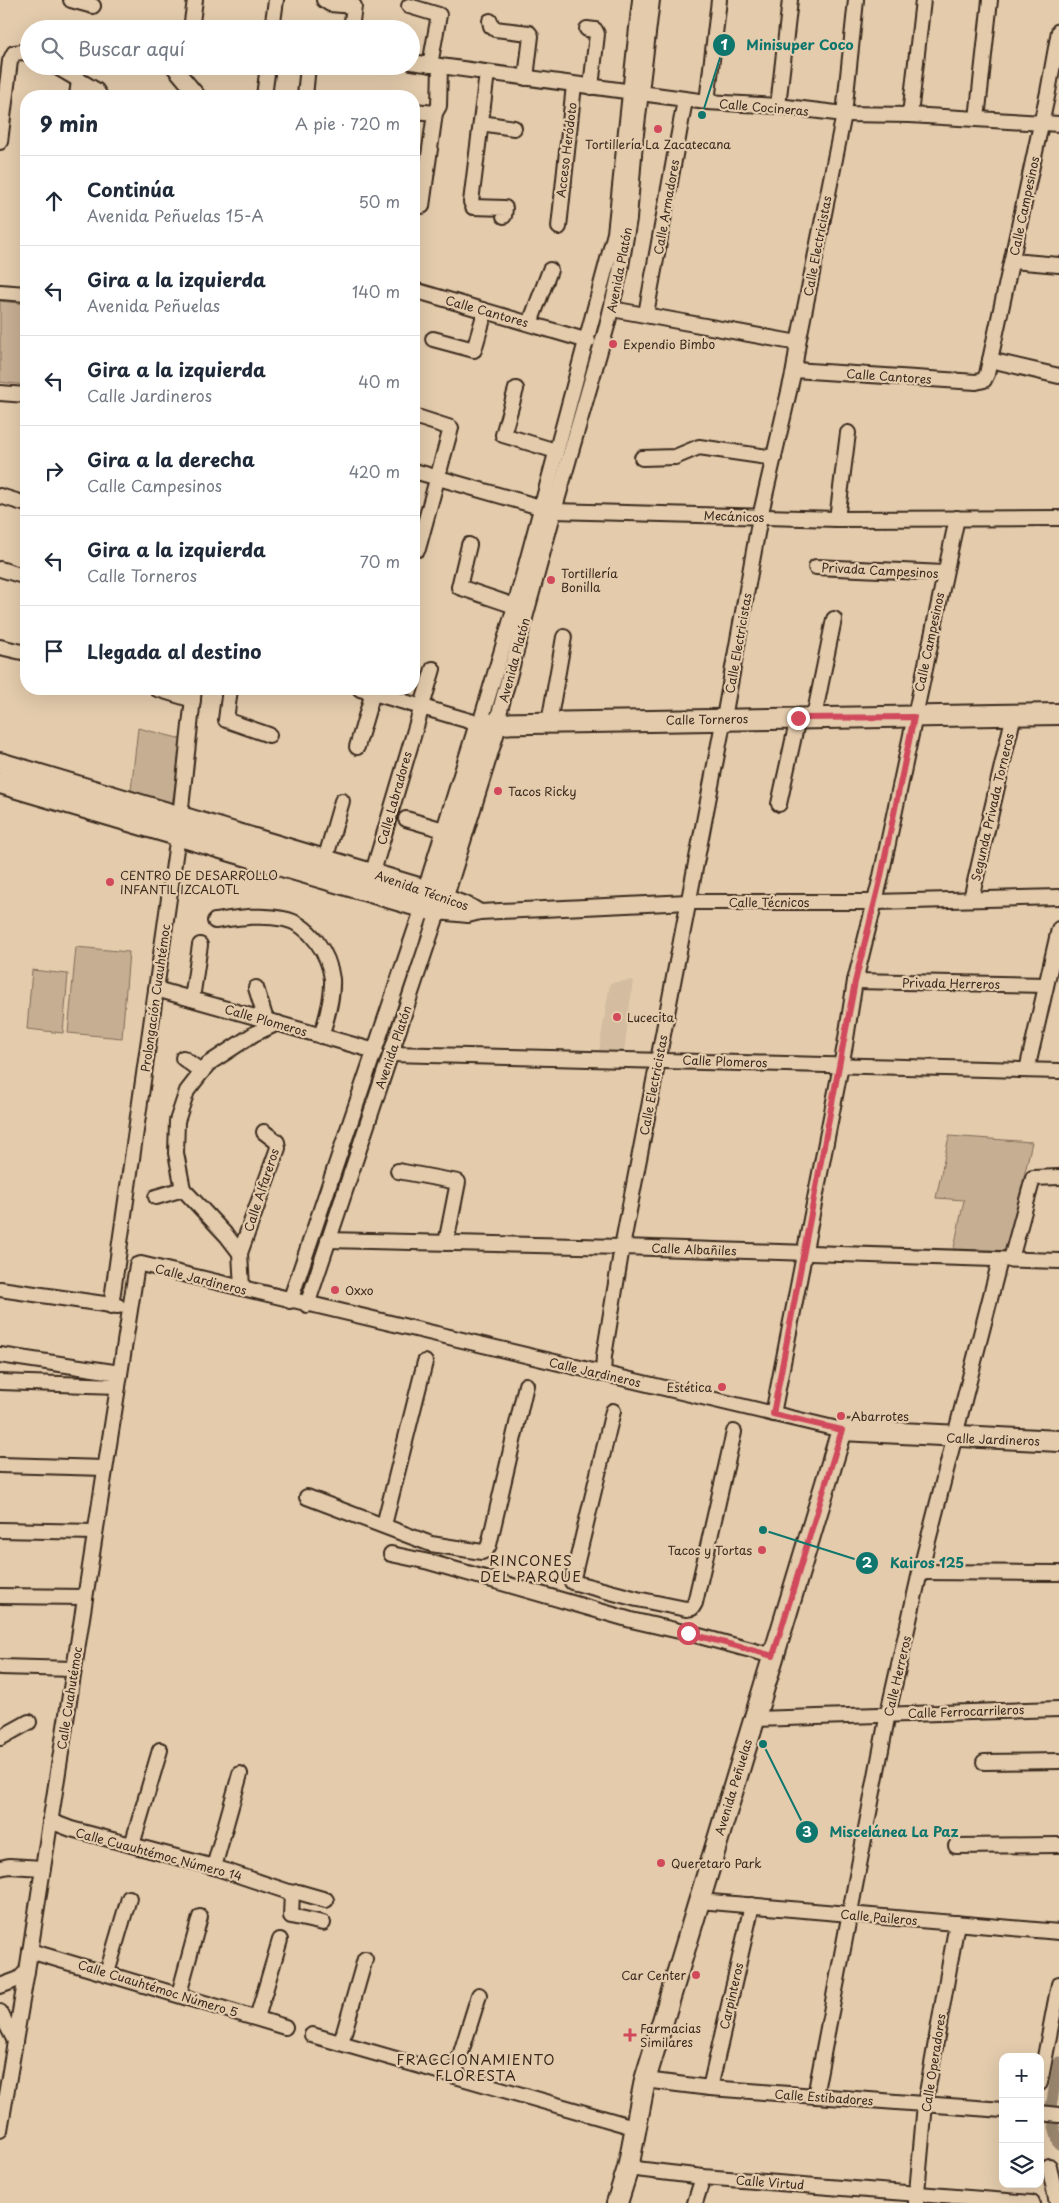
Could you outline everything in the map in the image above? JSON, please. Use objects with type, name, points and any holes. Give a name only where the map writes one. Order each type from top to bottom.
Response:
[{"type":"street","points":[[73,0],[93,6]]},
{"type":"street","points":[[193,20],[195,0]]},
{"type":"street","points":[[273,20],[276,0]]},
{"type":"street","points":[[324,0],[330,4],[354,6],[352,20]]},
{"type":"street","name":"Avenida Platón","points":[[290,1301],[375,1051],[434,901],[447,831],[488,724],[515,606],[548,510],[612,309],[629,219],[640,0]]},
{"type":"street","name":"Avenida Platón","points":[[307,1305],[390,1054],[488,724],[548,510],[556,451],[588,341],[615,233],[635,91],[652,0]]},
{"type":"street","points":[[707,102],[719,0]]},
{"type":"street","points":[[778,106],[790,0]]},
{"type":"street","name":"Calle Electricistas","points":[[603,1374],[604,1356],[622,1246],[724,718],[760,517],[794,370],[844,114],[856,0]]},
{"type":"street","points":[[910,114],[923,0]]},
{"type":"street","points":[[978,119],[990,0]]},
{"type":"street","points":[[409,6],[440,15],[435,66],[439,106],[435,113],[420,184]]},
{"type":"street","points":[[490,21],[491,26],[495,29],[529,33],[531,36],[526,78]]},
{"type":"street","points":[[587,29],[595,30],[597,34],[591,87]]},
{"type":"street","name":"Calle Campesinos","points":[[984,380],[1012,261],[1059,30]]},
{"type":"street","points":[[0,142],[10,62],[14,53],[20,52]]},
{"type":"street","name":"Calle Cocineras","points":[[420,64],[574,85],[635,91],[685,100],[778,106],[844,114],[910,114],[1059,124]]},
{"type":"street","points":[[488,73],[472,206],[504,212]]},
{"type":"street","points":[[70,75],[96,90]]},
{"type":"street","points":[[188,75],[195,90]]},
{"type":"street","points":[[265,90],[267,75]]},
{"type":"street","points":[[306,90],[307,75]]},
{"type":"street","points":[[78,90],[79,80]]},
{"type":"street","name":"Acceso Heródoto","points":[[559,220],[574,85]]},
{"type":"street","name":"Calle Armadores","points":[[646,314],[685,100]]},
{"type":"street","points":[[420,112],[435,113]]},
{"type":"street","points":[[481,123],[514,128]]},
{"type":"street","points":[[420,195],[422,206]]},
{"type":"street","points":[[1012,261],[1059,265]]},
{"type":"street","points":[[530,323],[550,270]]},
{"type":"street","points":[[0,292],[20,294]]},
{"type":"street","name":"Calle Cantores","points":[[420,292],[588,341]]},
{"type":"street","points":[[612,309],[798,343]]},
{"type":"street","points":[[433,339],[474,350],[485,312]]},
{"type":"street","points":[[990,360],[1059,376]]},
{"type":"street","name":"Calle Cantores","points":[[794,370],[976,382],[984,380]]},
{"type":"street","points":[[516,389],[503,435],[556,451]]},
{"type":"street","points":[[0,393],[20,395]]},
{"type":"street","points":[[420,418],[451,428],[420,541]]},
{"type":"street","points":[[837,519],[848,433]]},
{"type":"street","points":[[642,458],[675,457],[699,448],[774,458]]},
{"type":"street","name":"Mecánicos","points":[[420,473],[548,510],[837,519],[1059,518]]},
{"type":"street","points":[[0,496],[20,502]]},
{"type":"street","name":"Calle Campesinos","points":[[773,1414],[855,982],[875,902],[957,518]]},
{"type":"street","points":[[469,545],[459,587],[515,606]]},
{"type":"street","name":"Privada Campesinos","points":[[816,567],[944,573]]},
{"type":"street","points":[[0,568],[20,574]]},
{"type":"street","points":[[779,804],[834,619]]},
{"type":"street","points":[[549,723],[564,637]]},
{"type":"street","points":[[0,647],[20,652]]},
{"type":"street","name":"Calle Labradores","points":[[370,882],[433,669]]},
{"type":"street","name":"Prolongación Cuauhtémoc","points":[[111,1306],[179,826],[194,695]]},
{"type":"street","points":[[229,695],[226,720],[269,735]]},
{"type":"street","points":[[356,747],[368,695]]},
{"type":"street","name":"Calle Torneros","points":[[384,695],[421,707],[488,724],[724,718],[1059,714]]},
{"type":"street","name":"Segunda Privada Torneros","points":[[971,899],[1014,714]]},
{"type":"street","name":"Avenida Técnicos","points":[[0,763],[179,826],[434,901],[468,915],[480,912]]},
{"type":"street","name":"Avenida Técnicos","points":[[0,783],[326,860],[370,882]]},
{"type":"street","points":[[326,860],[342,801]]},
{"type":"street","name":"Calle Labradores","points":[[406,819],[447,831]]},
{"type":"street","name":"Calle Técnicos","points":[[480,912],[688,902],[875,902],[1059,897]]},
{"type":"street","points":[[215,921],[259,917],[286,919],[308,932],[324,953],[332,979],[329,1012],[321,1036]]},
{"type":"street","points":[[1027,1070],[1059,929]]},
{"type":"street","points":[[192,999],[200,945]]},
{"type":"street","name":"Privada Herreros","points":[[855,982],[1046,985]]},
{"type":"street","points":[[242,1288],[240,1254],[227,1236],[183,1189],[176,1153],[177,1121],[188,1090],[208,1064],[272,1022],[256,988]]},
{"type":"street","name":"Calle Plomeros","points":[[156,989],[375,1051]]},
{"type":"street","name":"Calle Plomeros","points":[[390,1054],[1059,1071]]},
{"type":"street","points":[[183,1058],[202,1072]]},
{"type":"street","name":"Calle Alfareros","points":[[240,1254],[278,1148],[276,1142],[264,1132]]},
{"type":"street","points":[[398,1171],[458,1182],[446,1243]]},
{"type":"street","name":"Calle Herreros","points":[[815,2096],[848,1914],[888,1713],[920,1572],[1006,1260],[1033,1178],[1059,1178]]},
{"type":"street","points":[[156,1197],[183,1189]]},
{"type":"street","name":"Calle Albañiles","points":[[328,1240],[622,1246],[1059,1261]]},
{"type":"street","name":"Calle Jardineros","points":[[136,1266],[141,1264],[290,1301],[842,1430],[1059,1441]]},
{"type":"street","name":"Calle Cuahutémoc","points":[[0,2130],[2,2108],[27,1971],[136,1266]]},
{"type":"street","points":[[0,1289],[111,1306],[130,1307]]},
{"type":"street","points":[[0,1355],[119,1380]]},
{"type":"street","points":[[384,1525],[425,1362]]},
{"type":"street","points":[[0,1382],[119,1380]]},
{"type":"street","points":[[307,1498],[384,1525],[398,1533],[438,1546],[482,1552],[486,1550],[489,1545],[526,1385]]},
{"type":"street","points":[[613,1411],[572,1582],[622,1596],[686,1609],[692,1608],[695,1603],[734,1432]]},
{"type":"street","name":"Avenida Peñuelas","points":[[617,2203],[628,2168],[645,2080],[842,1430]]},
{"type":"street","points":[[0,1465],[105,1468]]},
{"type":"street","points":[[0,1530],[95,1532]]},
{"type":"street","points":[[435,1564],[438,1546]]},
{"type":"street","points":[[391,1554],[435,1564],[625,1618],[773,1656]]},
{"type":"street","points":[[920,1572],[1059,1573]]},
{"type":"street","points":[[0,1596],[85,1597]]},
{"type":"street","points":[[622,1596],[625,1618]]},
{"type":"street","points":[[625,1618],[637,1599]]},
{"type":"street","points":[[0,1667],[74,1669]]},
{"type":"street","name":"Calle Ferrocarrileros","points":[[754,1719],[1059,1708]]},
{"type":"street","points":[[0,1738],[29,1722]]},
{"type":"street","points":[[132,1845],[160,1750]]},
{"type":"street","points":[[984,1762],[1059,1761]]},
{"type":"street","points":[[214,1867],[240,1774]]},
{"type":"street","name":"Calle Cuauhtémoc Número 14","points":[[50,1821],[71,1830],[214,1867],[292,1893],[298,1892],[326,1900]]},
{"type":"street","points":[[956,1846],[1059,1845]]},
{"type":"street","points":[[0,1868],[9,1866],[43,1868]]},
{"type":"street","points":[[292,1893],[291,1916],[323,1923]]},
{"type":"street","points":[[107,1973],[129,1898]]},
{"type":"street","name":"Calle Paileros","points":[[699,1901],[1059,1932]]},
{"type":"street","name":"Carpinteros","points":[[710,2088],[752,1905]]},
{"type":"street","points":[[179,1994],[200,1917]]},
{"type":"street","name":"Calle Operadores","points":[[918,2198],[925,2104],[957,1923]]},
{"type":"street","points":[[257,2018],[280,1940]]},
{"type":"street","name":"Calle Cuauhtémoc Número 5","points":[[30,1951],[285,2027]]},
{"type":"street","points":[[341,2043],[365,1959]]},
{"type":"street","points":[[0,1986],[19,1979],[27,1971]]},
{"type":"street","points":[[1044,2062],[1059,1984]]},
{"type":"street","points":[[454,2075],[479,1996]]},
{"type":"street","points":[[0,2012],[15,2041]]},
{"type":"street","points":[[312,2035],[637,2128]]},
{"type":"street","name":"Calle Estibadores","points":[[645,2080],[710,2088],[999,2110]]},
{"type":"street","points":[[1044,2113],[1058,2115]]},
{"type":"street","points":[[1049,2166],[1057,2203]]},
{"type":"street","name":"Calle Virtud","points":[[628,2168],[918,2198],[1032,2203]]},
{"type":"street","points":[[696,2203],[703,2177]]},
{"type":"shaded area","points":[[0,301],[20,303],[20,384],[0,382]]},
{"type":"shaded area","points":[[138,728],[182,739],[171,811],[130,799]]},
{"type":"shaded area","points":[[76,947],[129,952],[122,1038],[68,1033]]},
{"type":"shaded area","points":[[32,970],[68,974],[63,1033],[27,1029]]},
{"type":"shaded area","name":"Lucecita","points":[[633,980],[624,1052],[599,1051],[610,983]]},
{"type":"shaded area","points":[[949,1136],[1032,1142],[1005,1259],[952,1257],[964,1200],[936,1198]]},
{"type":"waterway","points":[[1059,2062],[1050,2112],[1059,2144]]},
{"type":"place","name":"Minisuper Coco","points":[[702,115]]},
{"type":"place","name":"Tortillería La Zacatecana","points":[[658,129]]},
{"type":"place","name":"Expendio Bimbo","points":[[613,344]]},
{"type":"place","name":"Tortillería Bonilla","points":[[551,580]]},
{"type":"place","name":"Tacos Ricky","points":[[498,791]]},
{"type":"place","name":"CENTRO DE DESARROLLO INFANTIL IZCALOTL","points":[[110,882]]},
{"type":"place","name":"Lucecita","points":[[617,1017]]},
{"type":"place","name":"Oxxo","points":[[335,1290]]},
{"type":"place","name":"Estética","points":[[722,1387]]},
{"type":"place","name":"Abarrotes","points":[[841,1416]]},
{"type":"place","name":"Kairos 125","points":[[763,1530]]},
{"type":"place","name":"Tacos y Tortas","points":[[762,1550]]},
{"type":"place","name":"Miscelánea La Paz","points":[[763,1744]]},
{"type":"place","name":"Queretaro Park","points":[[661,1863]]},
{"type":"place","name":"Car Center","points":[[696,1975]]},
{"type":"place","name":"Farmacias Similares","points":[[630,2035]]},
{"type":"district","name":"RINCONES DEL PARQUE","points":[[531,1568]]},
{"type":"district","name":"FRACCIONAMIENTO FLORESTA","points":[[476,2068]]},
{"type":"route","points":[[688,1633],[773,1656],[842,1430],[773,1414],[855,982],[880,881],[914,717],[798,718]]}]
